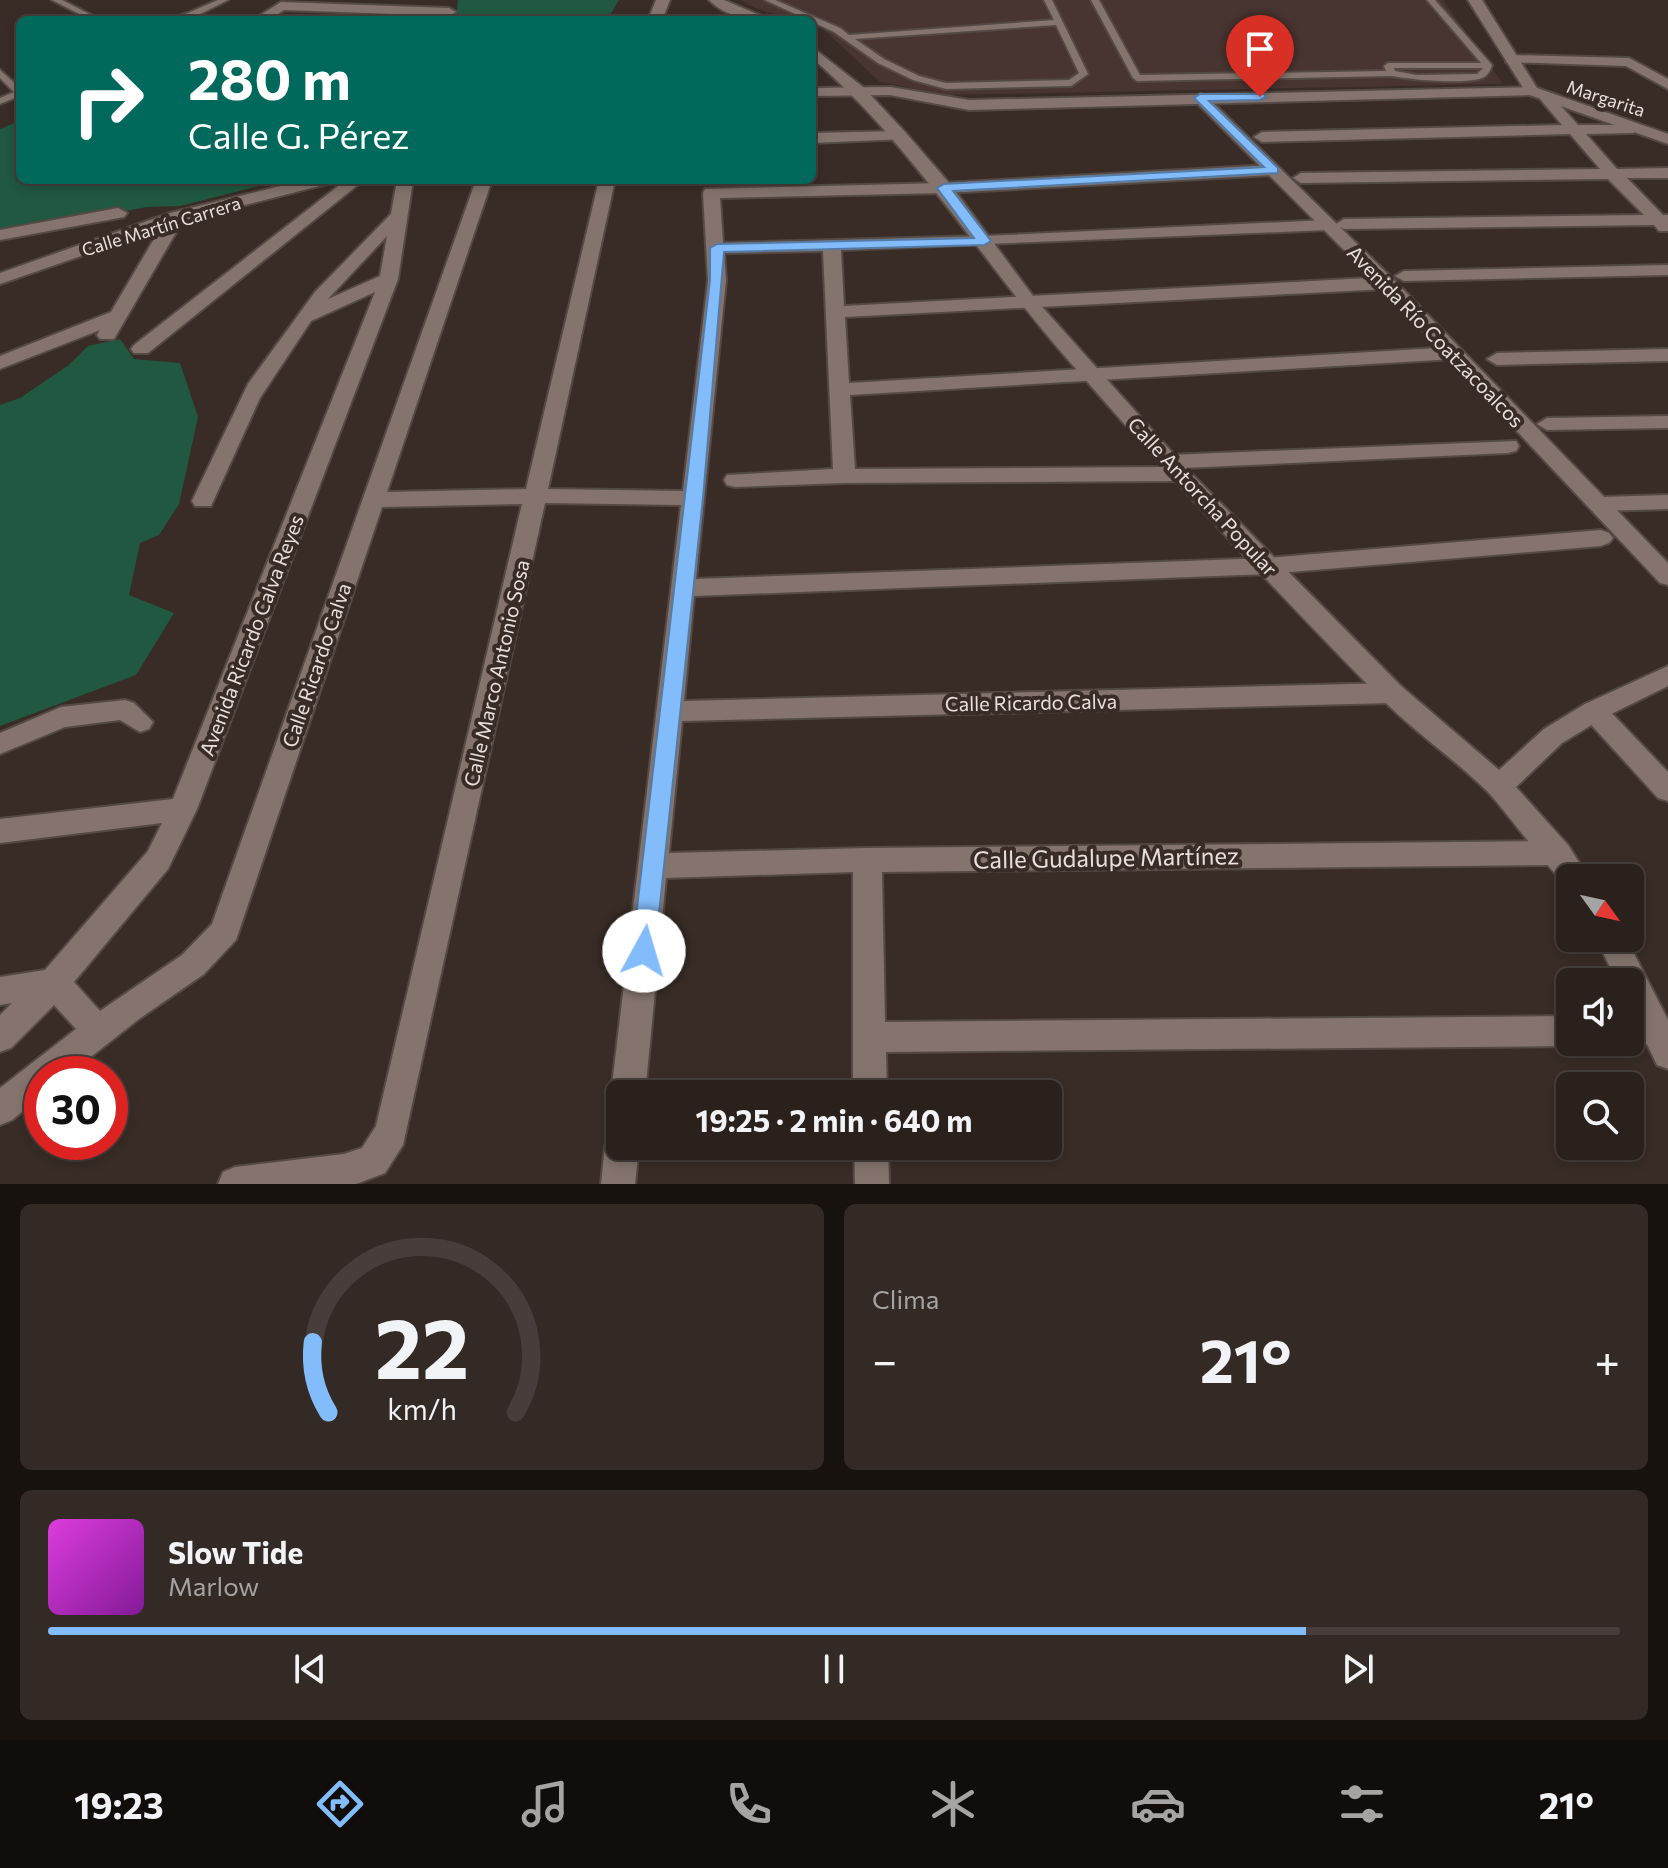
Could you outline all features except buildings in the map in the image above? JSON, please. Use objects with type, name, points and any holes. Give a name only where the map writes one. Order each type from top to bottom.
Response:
[{"type":"street","points":[[716,0],[736,16]]},
{"type":"street","points":[[1475,0],[1511,59],[1540,95],[1612,173],[1665,223]]},
{"type":"street","points":[[266,16],[281,6],[365,14],[449,11]]},
{"type":"street","name":"Calle Antorcha Popular","points":[[816,54],[858,90],[900,136],[944,188],[1029,304],[1175,468],[1392,693],[1499,786],[1565,864]]},
{"type":"street","points":[[1511,59],[1629,62],[1668,85]]},
{"type":"street","name":"Margarita","points":[[816,92],[890,91],[969,105],[1200,98],[1540,95],[1668,139]]},
{"type":"street","name":"Avenida Río Coatzacoalcos","points":[[1200,98],[1274,170],[1396,280],[1454,353],[1668,577]]},
{"type":"street","points":[[1262,137],[1633,128]]},
{"type":"street","points":[[816,138],[900,136]]},
{"type":"street","points":[[630,1080],[717,280],[711,193],[944,188],[1274,170]]},
{"type":"street","points":[[1301,178],[1668,173]]},
{"type":"street","name":"Calle Martín Carrera","points":[[0,279],[176,217],[309,184]]},
{"type":"street","points":[[141,349],[351,184]]},
{"type":"street","name":"Avenida Ricardo Calva Reyes","points":[[0,1037],[54,983],[158,860],[183,809],[389,279],[404,184]]},
{"type":"street","name":"Calle Ricardo Calva","points":[[67,1056],[193,964],[213,947],[225,931],[483,184]]},
{"type":"street","name":"Calle Marco Antonio Sosa","points":[[235,1184],[344,1171],[373,1161],[391,1133],[606,184]]},
{"type":"street","points":[[0,235],[118,213]]},
{"type":"street","points":[[107,335],[176,217]]},
{"type":"street","points":[[203,501],[257,385],[306,316],[360,250],[397,218]]},
{"type":"street","points":[[717,248],[832,247],[1336,225],[1665,223]]},
{"type":"street","points":[[832,247],[844,476]]},
{"type":"street","points":[[835,312],[1029,304],[1396,280],[1668,270]]},
{"type":"street","points":[[306,316],[389,279]]},
{"type":"street","points":[[0,363],[118,316]]},
{"type":"street","points":[[838,390],[1454,353]]},
{"type":"street","points":[[1497,359],[1668,355]]},
{"type":"street","points":[[1547,424],[1668,422]]},
{"type":"street","points":[[735,480],[1175,468],[1508,446]]},
{"type":"street","points":[[373,500],[537,496],[694,498]]},
{"type":"street","points":[[1601,504],[1668,502]]},
{"type":"street","points":[[684,588],[1268,566],[1601,538]]},
{"type":"street","points":[[1499,786],[1553,736],[1594,711],[1668,675]]},
{"type":"street","name":"Calle Ricardo Calva","points":[[671,711],[1392,693]]},
{"type":"street","points":[[0,744],[61,717],[125,710],[140,722]]},
{"type":"street","points":[[1594,711],[1668,790]]},
{"type":"street","points":[[0,831],[183,809]]},
{"type":"street","name":"Calle Gudalupe Martínez","points":[[653,866],[867,860],[1558,853]]},
{"type":"street","points":[[867,860],[870,1080]]},
{"type":"street","points":[[1617,952],[1651,1038]]},
{"type":"street","points":[[0,991],[54,983],[98,1031]]},
{"type":"street","points":[[870,1037],[1556,1031]]},
{"type":"street","name":"Calle Ricardo Calva","points":[[0,1109],[24,1090]]},
{"type":"street","points":[[618,1184],[621,1160]]},
{"type":"street","points":[[871,1160],[872,1184]]},
{"type":"lane","points":[[56,0],[89,16]]},
{"type":"lane","points":[[187,16],[224,0]]},
{"type":"lane","points":[[769,0],[805,16]]},
{"type":"lane","points":[[816,21],[837,30],[881,61],[916,78],[946,86],[1071,83],[1084,74],[1048,0]]},
{"type":"lane","points":[[1095,0],[1137,78],[1392,73],[1417,78],[1479,76],[1488,65],[1431,0]]},
{"type":"lane","points":[[848,37],[1060,22]]},
{"type":"lane","points":[[0,73],[16,89]]},
{"type":"shaded area","points":[[741,0],[1443,0],[1503,84],[947,95],[880,82],[822,28],[816,26],[816,16],[781,16]]},
{"type":"green space","points":[[458,0],[619,0],[609,16],[456,16]]},
{"type":"green space","points":[[16,123],[16,184],[267,184],[180,206],[147,207],[0,234],[0,129]]},
{"type":"green space","points":[[120,339],[134,359],[180,363],[198,417],[179,504],[159,535],[140,543],[129,595],[174,613],[136,675],[0,726],[0,405],[20,398],[69,365],[88,346]]},
{"type":"route","points":[[644,951],[717,280],[717,248],[984,241],[944,188],[1274,170],[1200,98],[1260,97]]}]
